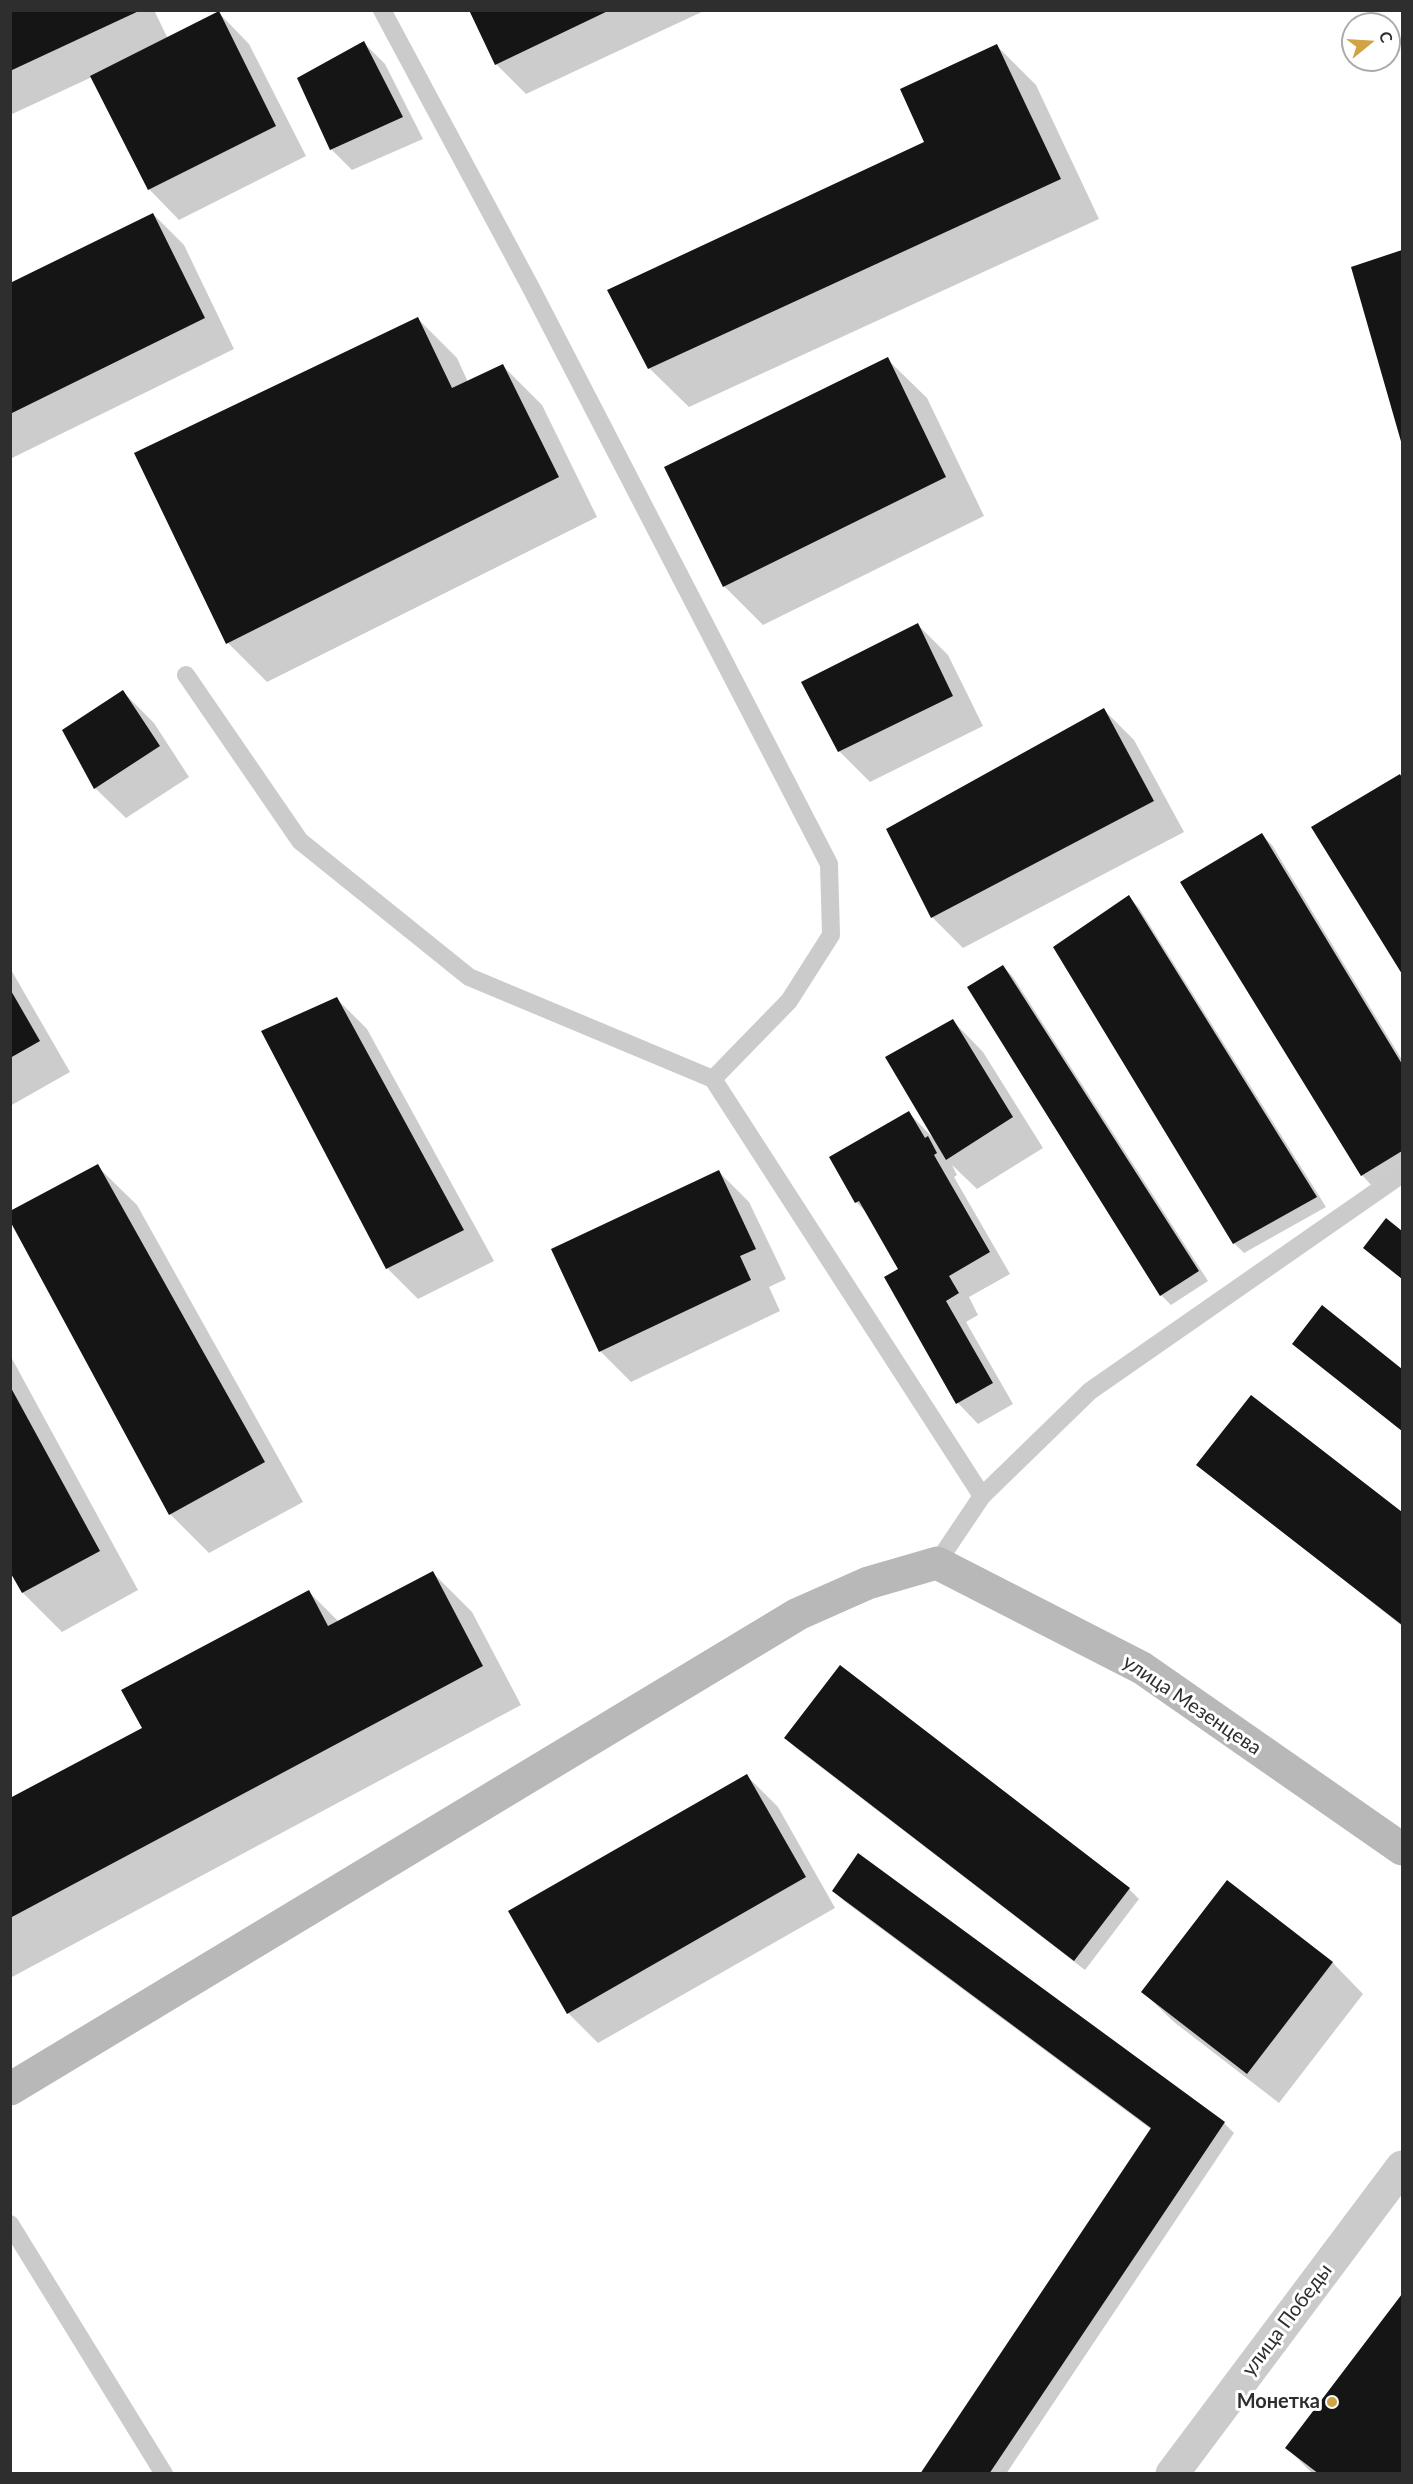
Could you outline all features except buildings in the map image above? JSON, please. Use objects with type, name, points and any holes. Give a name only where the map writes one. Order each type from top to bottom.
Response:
[{"type":"main road","name":"улица Мезенцева","points":[[937,1563],[1142,1668],[1402,1849]]},
{"type":"main road","points":[[10,2089],[798,1614],[868,1583],[937,1563]]},
{"type":"street","name":"улица Победы","points":[[1172,2474],[1402,2167]]},
{"type":"lane","points":[[382,10],[531,288],[829,864],[831,935],[789,1000],[713,1079]]},
{"type":"lane","points":[[186,675],[300,841],[469,977],[713,1079],[982,1496]]},
{"type":"lane","points":[[937,1563],[982,1496],[1090,1391],[1402,1174]]},
{"type":"lane","points":[[10,2224],[164,2474]]},
{"type":"place","name":"Монетка","points":[[1332,2402]]}]
